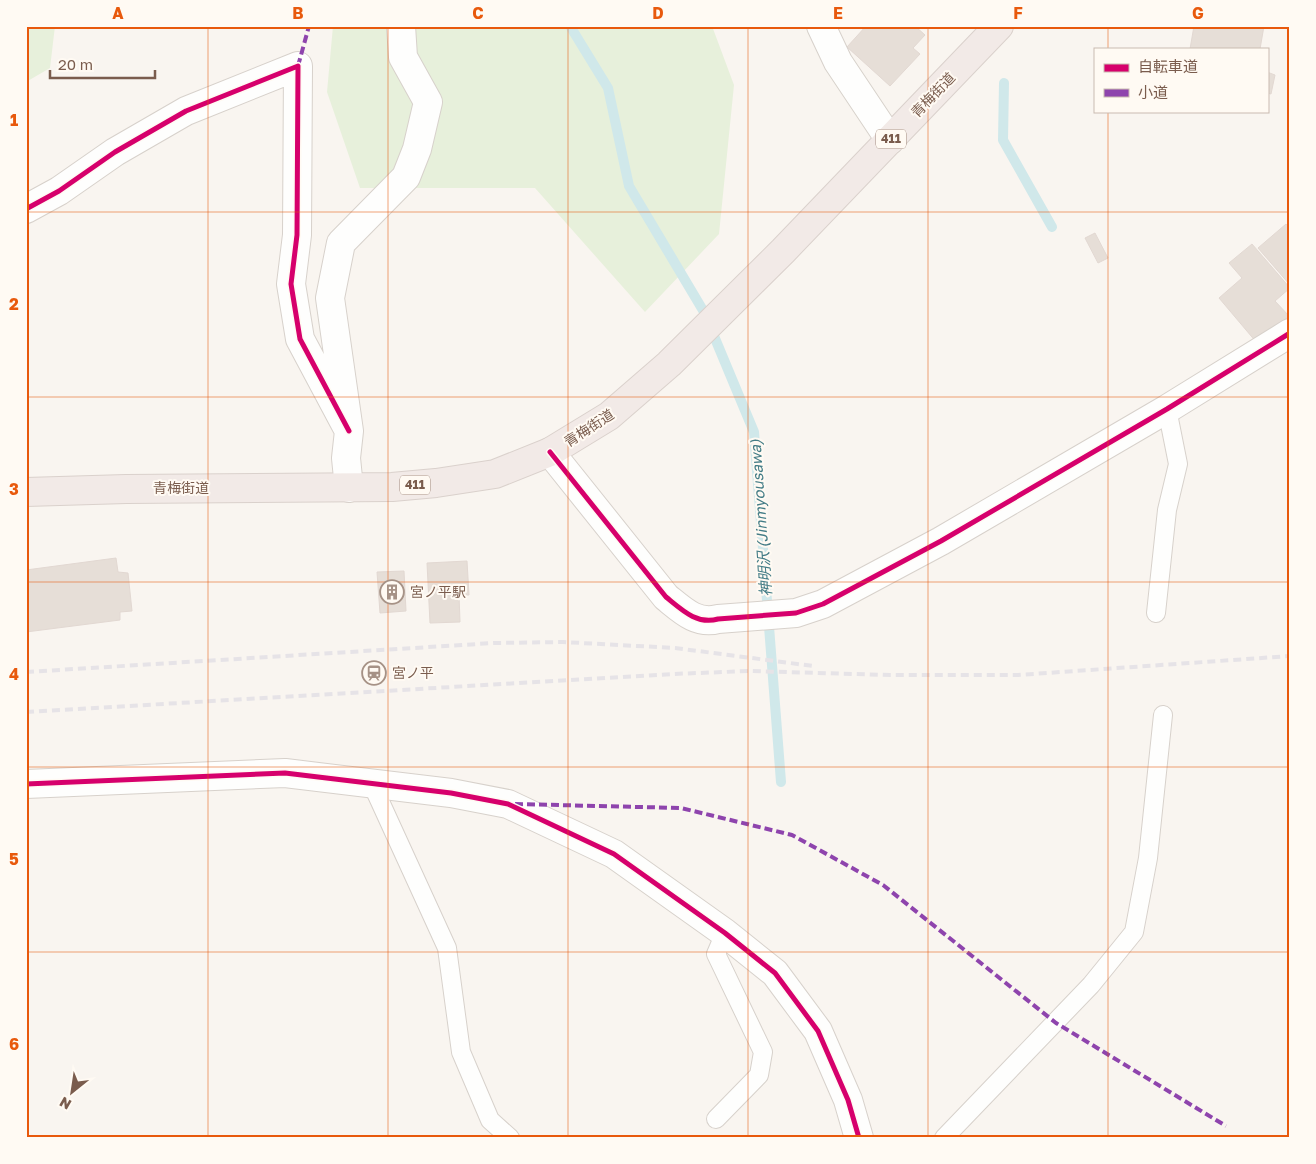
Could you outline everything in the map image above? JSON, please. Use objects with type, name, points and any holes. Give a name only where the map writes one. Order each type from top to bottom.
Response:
[{"type":"highway","name":"青梅街道","points":[[26,492],[126,489],[392,488],[495,474],[550,452],[609,416],[670,364],[783,251],[999,26]]},
{"type":"street","points":[[349,488],[346,458],[349,431],[330,298],[341,243],[406,177],[417,149],[428,102],[403,57],[401,26]]},
{"type":"street","points":[[821,26],[838,62],[890,140]]},
{"type":"street","points":[[26,209],[59,191],[115,152],[186,111],[298,66],[297,235],[291,284],[300,340],[349,431]]},
{"type":"street","points":[[550,452],[666,597],[690,616],[708,622],[718,618],[796,613],[823,604],[932,546],[1167,409],[1290,333]]},
{"type":"street","points":[[26,784],[285,773],[451,793],[508,804],[614,854],[725,933],[775,973],[818,1031],[848,1100],[859,1138]]},
{"type":"lane","points":[[1156,613],[1167,510],[1178,464],[1167,409]]},
{"type":"lane","points":[[944,1138],[1091,985],[1134,932],[1148,858],[1163,715]]},
{"type":"lane","points":[[372,784],[447,948],[461,1052],[490,1120],[510,1138]]},
{"type":"lane","points":[[716,1119],[759,1075],[763,1052],[716,954],[725,933]]},
{"type":"green space","points":[[26,26],[55,26],[50,68],[26,82]]},
{"type":"green space","points":[[333,26],[712,26],[734,85],[719,234],[645,312],[535,188],[360,188],[327,92]]},
{"type":"building","points":[[866,26],[915,26],[925,35],[913,48],[920,54],[890,86],[847,47]]},
{"type":"building","points":[[1194,26],[1264,26],[1260,48],[1190,48]]},
{"type":"building","points":[[1268,72],[1275,75],[1271,94],[1268,93]]},
{"type":"building","points":[[1286,224],[1290,228],[1290,285],[1258,248]]},
{"type":"building","points":[[1095,233],[1108,258],[1098,263],[1085,238]]},
{"type":"building","points":[[1252,244],[1290,288],[1275,301],[1289,316],[1257,343],[1219,298],[1242,278],[1229,263]]},
{"type":"building","points":[[116,558],[118,572],[128,573],[132,611],[120,612],[120,620],[26,632],[26,570]]},
{"type":"building","points":[[467,561],[469,595],[459,595],[460,622],[430,623],[427,563]]},
{"type":"building","name":"宮ノ平駅","points":[[404,571],[406,611],[380,613],[377,572]]},
{"type":"waterway","name":"神明沢 (Jinmyousawa)","points":[[570,26],[608,88],[629,186],[704,312],[754,432],[781,782]]},
{"type":"waterway","points":[[1004,83],[1003,140],[1052,227]]},
{"type":"railway","points":[[26,672],[494,643],[563,642],[675,648],[813,666]]},
{"type":"railway","points":[[26,712],[673,674],[749,671],[890,675],[1018,675],[1290,656]]},
{"type":"marked path","points":[[298,66],[309,26]]},
{"type":"marked path","points":[[515,804],[681,808],[792,835],[883,885],[1056,1023],[1226,1126]]},
{"type":"cycle path","points":[[26,209],[59,191],[115,152],[186,111],[298,66],[297,235],[291,284],[300,339],[349,431]]},
{"type":"cycle path","points":[[550,452],[666,597],[690,615],[703,620],[710,620],[796,613],[823,604],[941,541],[1167,409],[1290,333]]},
{"type":"cycle path","points":[[26,784],[285,773],[451,793],[508,804],[614,854],[725,933],[775,973],[818,1031],[848,1100],[859,1138]]},
{"type":"place","name":"宮ノ平駅","points":[[392,592]]},
{"type":"place","name":"宮ノ平","points":[[374,673]]}]
